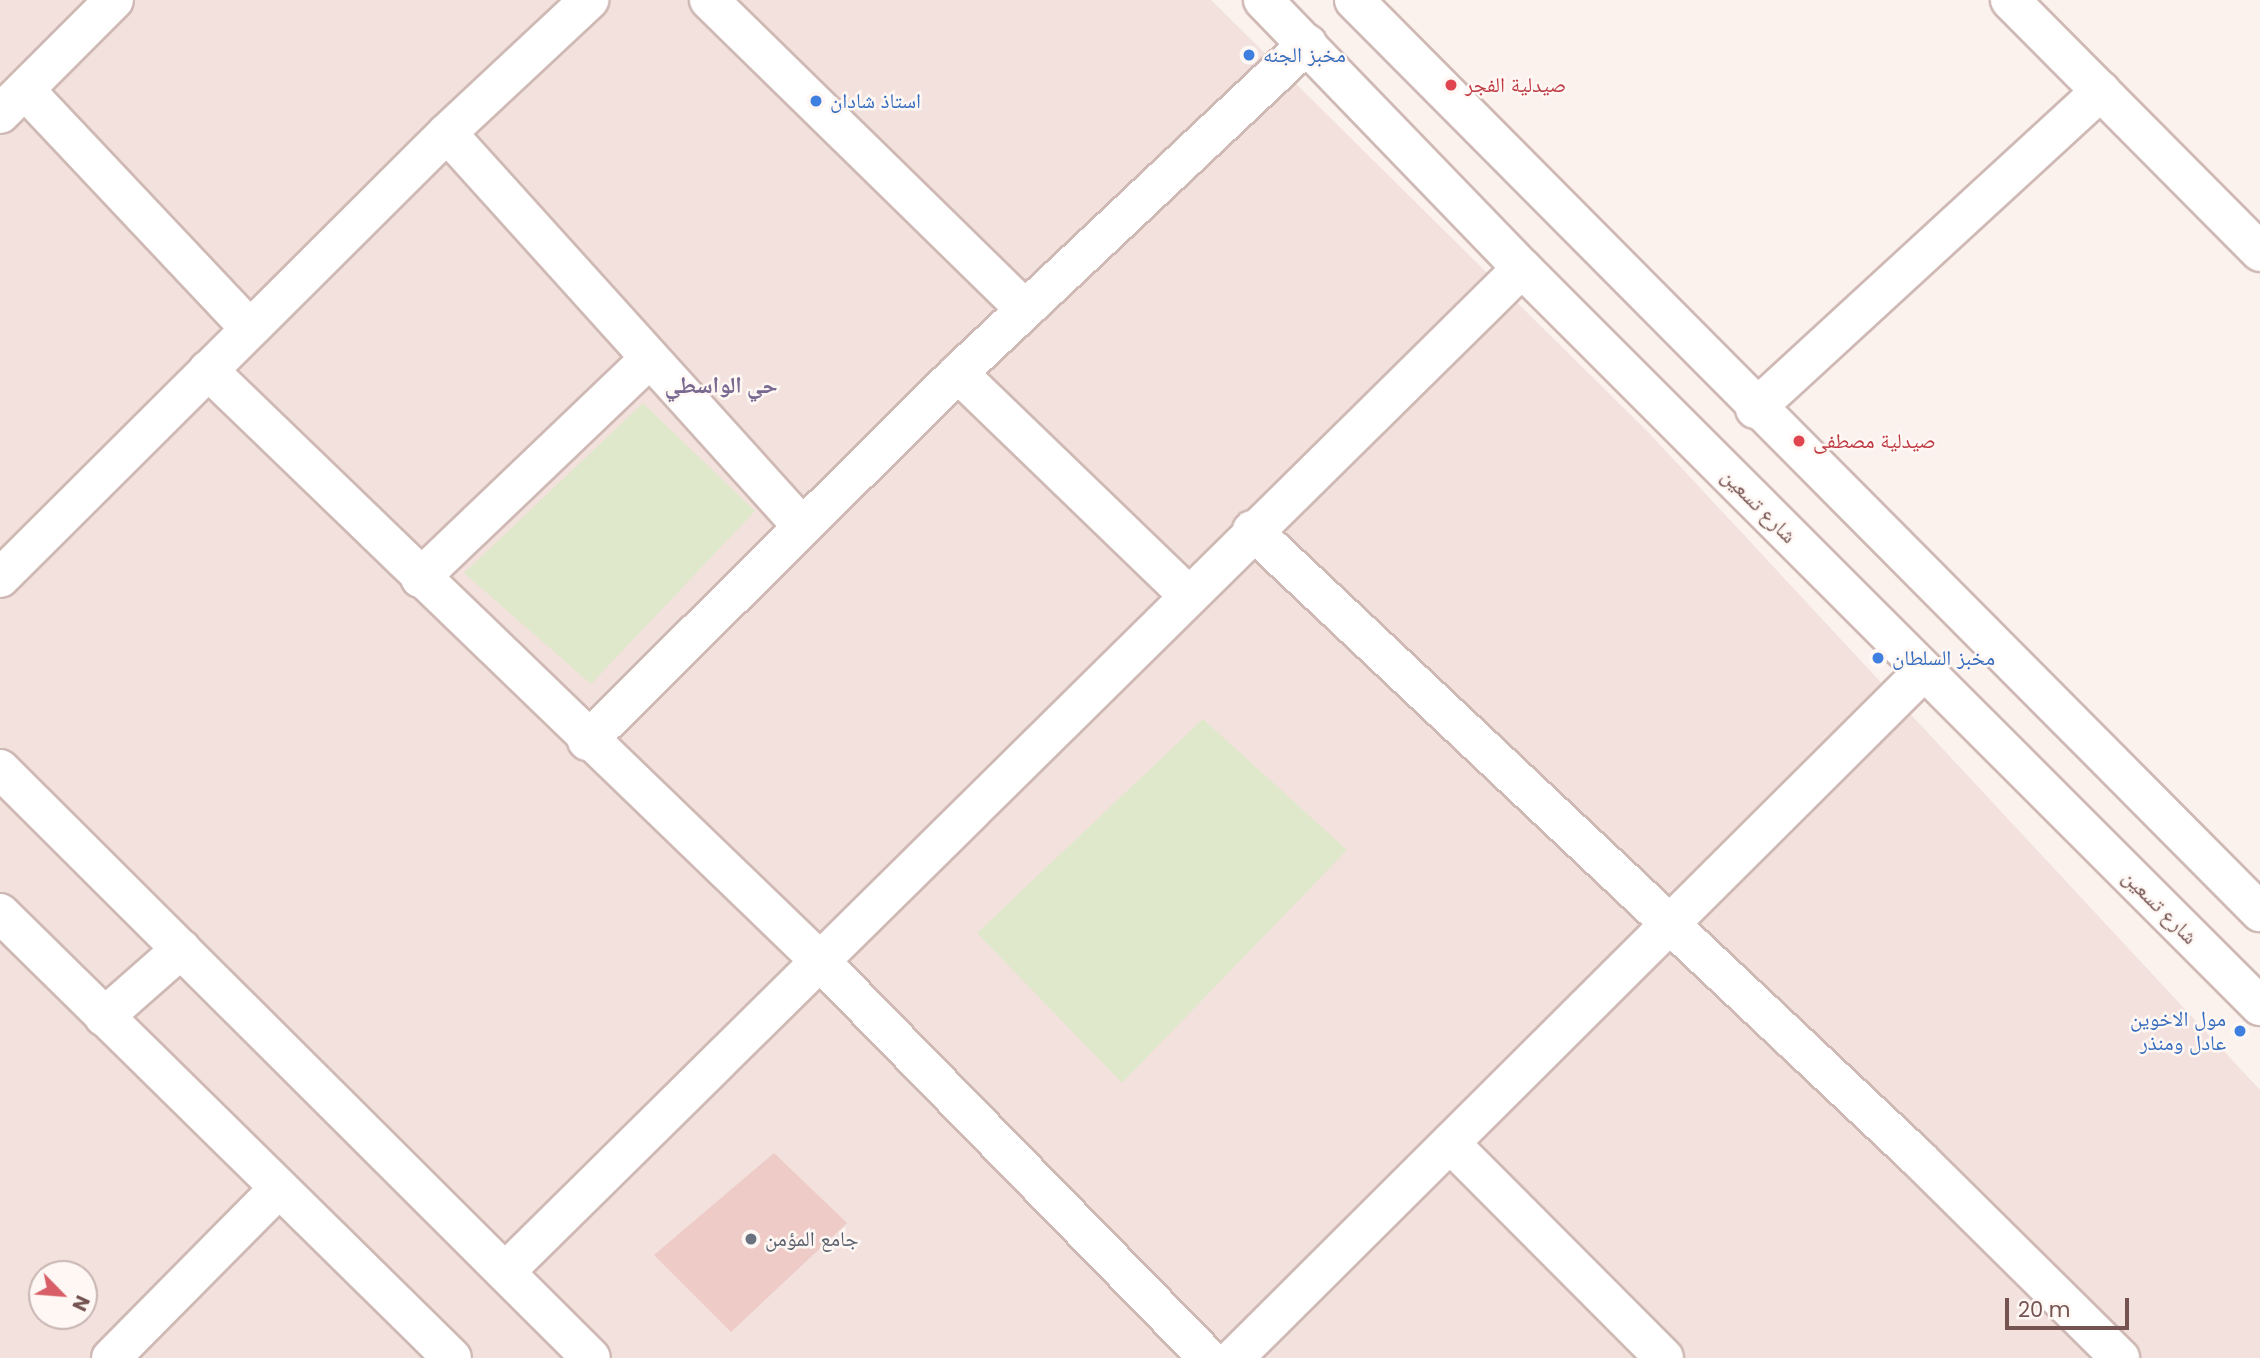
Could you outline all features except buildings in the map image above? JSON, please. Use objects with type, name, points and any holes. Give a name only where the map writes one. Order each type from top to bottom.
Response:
[{"type":"street","points":[[114,0],[12,102],[250,329]]},
{"type":"street","points":[[0,578],[447,133],[589,0]]},
{"type":"street","points":[[709,0],[1025,309]]},
{"type":"street","name":"شارع تسعين","points":[[1264,0],[1522,268],[2260,1006]]},
{"type":"street","points":[[1354,0],[1755,409],[2260,912]]},
{"type":"street","points":[[2010,0],[2260,252]]},
{"type":"street","points":[[587,741],[801,525],[958,373],[1307,44]]},
{"type":"street","points":[[1755,409],[2101,91]]},
{"type":"street","points":[[447,133],[801,525]]},
{"type":"street","points":[[505,1272],[1252,530],[1522,268]]},
{"type":"street","points":[[420,578],[649,359]]},
{"type":"street","points":[[208,370],[587,741],[819,960],[1208,1358]]},
{"type":"street","points":[[958,373],[1188,595]]},
{"type":"street","points":[[1252,530],[1668,927],[1919,1159],[2120,1358]]},
{"type":"street","points":[[1234,1358],[1924,671]]},
{"type":"street","points":[[0,769],[591,1358]]},
{"type":"street","points":[[0,913],[452,1358]]},
{"type":"street","points":[[104,1017],[181,949]]},
{"type":"street","points":[[1450,1143],[1664,1358]]},
{"type":"street","points":[[111,1358],[278,1189]]},
{"type":"shaded area","points":[[0,0],[1211,0],[1649,433],[2260,1090],[2260,1358],[0,1358]]},
{"type":"green space","points":[[643,403],[755,511],[591,684],[464,573]]},
{"type":"green space","points":[[1203,719],[1347,850],[1122,1083],[977,933]]},
{"type":"place","name":"مخبز الجنه","points":[[1249,55]]},
{"type":"place","name":"صيدلية الفجر","points":[[1451,85]]},
{"type":"place","name":"استاذ شادان","points":[[816,101]]},
{"type":"place","name":"صيدلية مصطفى","points":[[1799,441]]},
{"type":"place","name":"مخبز السلطان","points":[[1878,658]]},
{"type":"place","name":"مول الاخوين عادل ومنذر","points":[[2240,1031]]},
{"type":"place","name":"جامع المؤمن","points":[[751,1239]]},
{"type":"district","name":"حي الواسطي","points":[[721,385]]}]
